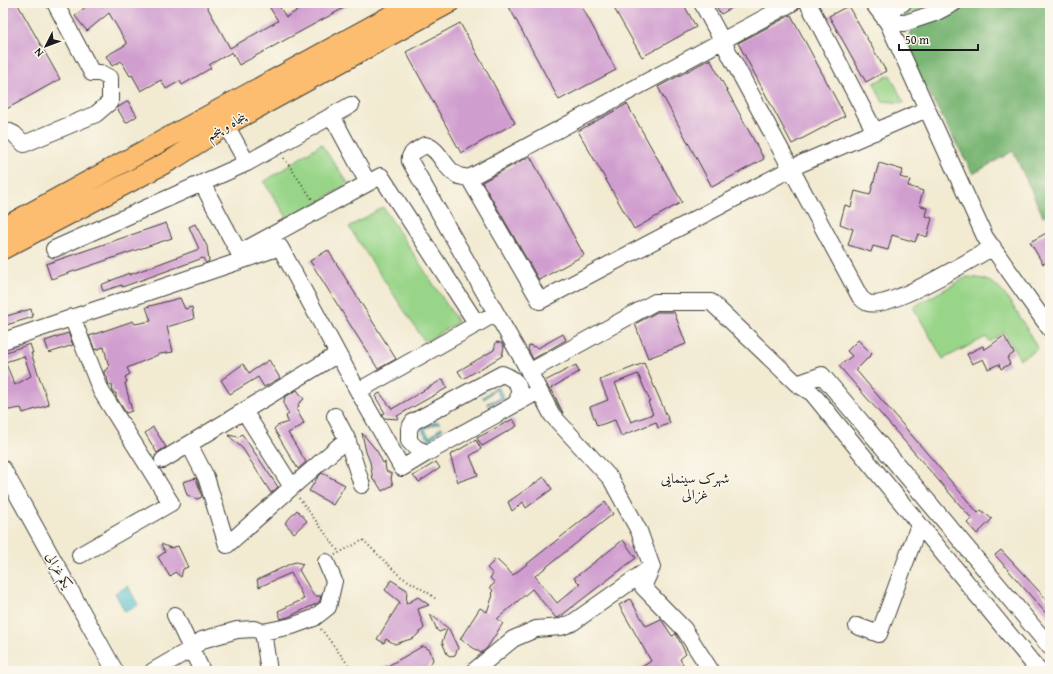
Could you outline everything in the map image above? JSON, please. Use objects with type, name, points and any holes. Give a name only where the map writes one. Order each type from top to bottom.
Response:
[{"type":"main road","name":"پنجاه و پنجم","points":[[3,249],[175,158],[222,118],[414,3]]},
{"type":"main road","name":"پنجاه و پنجم","points":[[3,228],[449,3]]},
{"type":"street","points":[[3,130],[14,134],[24,144],[96,114],[110,102],[110,78],[100,73],[92,73],[54,3]]},
{"type":"street","points":[[702,3],[860,297],[868,303],[880,302],[901,296],[961,266],[993,247]]},
{"type":"street","points":[[710,671],[684,629],[643,587],[652,567],[639,531],[611,479],[552,415],[527,367],[409,158],[411,154],[425,146],[429,146],[434,149],[457,176],[469,178],[792,3]]},
{"type":"street","points":[[808,3],[875,132]]},
{"type":"street","points":[[873,3],[888,23],[985,236],[1050,329]]},
{"type":"street","points":[[888,23],[894,8],[903,3]]},
{"type":"street","points":[[888,23],[905,23],[935,13],[954,3]]},
{"type":"street","points":[[54,249],[247,163],[350,106]]},
{"type":"street","points":[[469,178],[540,301],[790,169],[927,109]]},
{"type":"street","points":[[332,116],[368,184]]},
{"type":"street","points":[[222,118],[247,163]]},
{"type":"street","points":[[3,340],[241,257],[276,241],[318,210],[381,176],[477,324]]},
{"type":"street","points":[[202,183],[241,257]]},
{"type":"street","points":[[276,241],[402,468],[539,391]]},
{"type":"street","points":[[385,439],[413,422],[502,374],[527,367],[655,302],[711,302],[797,384],[812,394],[1038,671]]},
{"type":"street","points":[[358,391],[496,313]]},
{"type":"street","points":[[72,317],[101,391],[171,503],[80,555]]},
{"type":"street","points":[[163,460],[338,354]]},
{"type":"street","points":[[502,374],[512,378],[518,384],[519,395],[517,403]]},
{"type":"street","points":[[797,384],[822,375],[1050,647]]},
{"type":"street","points":[[244,411],[292,487]]},
{"type":"street","points":[[335,416],[347,439],[362,485]]},
{"type":"street","points":[[413,422],[409,429],[409,441],[416,448],[427,453]]},
{"type":"street","points":[[189,444],[206,477],[227,545],[347,439]]},
{"type":"street","name":"یکم غزالی","points":[[3,469],[115,671]]},
{"type":"street","points":[[857,626],[879,634],[919,525]]},
{"type":"street","points":[[153,671],[191,649],[202,640],[237,630],[254,629],[263,632],[292,626],[314,618],[328,607],[334,581],[326,562]]},
{"type":"street","points":[[474,671],[513,639],[536,629],[561,627],[572,623],[652,567]]},
{"type":"street","points":[[175,616],[202,671]]},
{"type":"street","points":[[263,632],[269,671]]},
{"type":"path","points":[[278,146],[318,210]]},
{"type":"path","points":[[292,487],[340,553],[363,540],[400,576],[436,599]]},
{"type":"path","points":[[314,618],[353,671]]},
{"type":"green space","points":[[912,3],[931,3],[905,17],[901,16],[899,12],[901,9]]},
{"type":"green space","points":[[962,3],[1050,3],[1050,212],[1043,216],[1013,151],[973,174],[915,67],[907,46],[908,37],[914,28]]},
{"type":"green space","points":[[890,75],[904,103],[882,101],[874,83]]},
{"type":"green space","points":[[321,144],[348,183],[290,222],[264,182]]},
{"type":"green space","points":[[383,207],[458,322],[425,342],[349,227]]},
{"type":"green space","points":[[967,277],[987,281],[994,284],[1000,290],[1018,314],[1038,349],[1020,359],[1004,332],[990,342],[986,337],[943,359],[913,307]]},
{"type":"water","points":[[497,387],[504,399],[487,405],[487,403],[501,398],[498,394],[498,390],[495,390],[484,399],[483,397]]},
{"type":"water","points":[[438,421],[440,423],[426,428],[425,430],[430,437],[441,427],[443,428],[430,440],[423,432],[422,427]]},
{"type":"water","points":[[128,586],[138,605],[125,612],[115,593]]},
{"type":"building","points":[[3,3],[17,3],[60,79],[3,111]]},
{"type":"building","points":[[90,3],[98,3],[101,7],[109,3],[205,3],[230,48],[278,21],[267,3],[277,3],[286,17],[311,3],[353,3],[239,65],[232,52],[209,65],[211,68],[182,85],[180,81],[166,89],[161,80],[141,91],[132,75],[130,76],[121,61],[112,66],[106,56],[127,44],[109,13],[87,31],[75,16]]},
{"type":"building","points":[[507,3],[580,3],[616,70],[559,100]]},
{"type":"building","points":[[611,3],[683,3],[696,27],[642,57]]},
{"type":"building","points":[[714,3],[741,3],[721,14]]},
{"type":"building","points":[[848,6],[886,71],[866,82],[829,16]]},
{"type":"building","points":[[791,15],[845,116],[792,144],[738,43]]},
{"type":"building","points":[[460,23],[515,123],[461,153],[406,52]]},
{"type":"building","points":[[710,59],[764,159],[712,187],[658,87]]},
{"type":"building","points":[[128,101],[137,116],[126,123],[117,108]]},
{"type":"building","points":[[627,104],[682,202],[634,229],[578,131]]},
{"type":"building","points":[[530,156],[584,255],[539,280],[482,182]]},
{"type":"building","points":[[879,163],[903,170],[900,177],[910,180],[908,186],[923,191],[919,205],[927,208],[925,216],[932,218],[927,237],[918,234],[915,242],[892,235],[888,250],[873,246],[871,252],[848,245],[853,229],[840,224],[845,205],[851,207],[855,191],[870,195]]},
{"type":"building","points":[[166,223],[172,238],[51,279],[46,264]]},
{"type":"building","points":[[195,224],[207,246],[209,261],[206,263],[203,258],[122,287],[122,285],[103,291],[101,285],[129,273],[129,275],[199,249],[189,227]]},
{"type":"building","points":[[1050,231],[1050,260],[1043,264],[1030,242]]},
{"type":"building","points":[[328,250],[396,359],[378,369],[310,261]]},
{"type":"building","points":[[180,298],[185,309],[192,307],[194,319],[167,327],[173,352],[160,354],[127,368],[130,374],[125,377],[127,382],[125,383],[132,411],[126,413],[116,397],[116,393],[113,393],[112,385],[109,386],[107,377],[104,373],[104,371],[109,368],[104,347],[95,350],[89,336],[133,321],[135,324],[151,321],[146,307]]},
{"type":"building","points":[[31,309],[33,317],[3,326],[3,317]]},
{"type":"building","points":[[657,312],[674,312],[686,344],[648,358],[635,324]]},
{"type":"building","points":[[68,333],[73,345],[49,353],[45,341]]},
{"type":"building","points":[[563,334],[566,340],[533,359],[528,349],[529,345],[538,348]]},
{"type":"building","points":[[1004,336],[1014,353],[1007,358],[1010,364],[1001,369],[999,364],[988,369],[983,359],[972,364],[967,354],[983,346],[984,350]]},
{"type":"building","points":[[858,340],[872,354],[856,370],[978,513],[981,510],[992,519],[977,534],[967,523],[972,519],[839,366],[852,356],[847,351]]},
{"type":"building","points":[[496,342],[502,343],[504,347],[502,356],[463,379],[458,371],[494,350]]},
{"type":"building","points":[[30,344],[33,353],[31,353],[49,405],[23,413],[21,408],[3,411],[3,353]],"holes":[[[24,356],[31,376],[15,385],[5,362]]]},
{"type":"building","points":[[269,360],[280,378],[264,387],[258,377],[230,394],[221,380],[243,364],[249,373]]},
{"type":"building","points":[[644,363],[670,423],[658,428],[656,422],[621,436],[615,420],[597,426],[590,407],[608,400],[600,380]],"holes":[[[638,374],[650,401],[648,402],[653,414],[631,422],[615,383]]]},
{"type":"building","points":[[576,365],[579,372],[551,388],[563,413],[545,381]]},
{"type":"building","points":[[443,379],[447,388],[397,416],[399,419],[384,418],[382,415],[385,413],[375,396],[380,393],[392,409]]},
{"type":"building","points":[[297,390],[304,399],[298,404],[299,407],[296,409],[304,423],[288,433],[306,462],[298,469],[274,429],[277,426],[288,422],[286,416],[289,414],[284,405],[284,400],[285,397]]},
{"type":"building","points":[[513,419],[517,426],[482,446],[477,438]]},
{"type":"building","points":[[153,427],[166,447],[157,453],[145,433]]},
{"type":"building","points":[[362,433],[377,451],[383,463],[385,462],[386,471],[392,474],[391,479],[393,485],[382,491],[373,480]]},
{"type":"building","points":[[242,434],[278,487],[271,493],[243,449],[228,435],[239,437]]},
{"type":"building","points":[[476,440],[481,449],[470,456],[478,475],[458,482],[450,455]]},
{"type":"building","points":[[436,462],[440,468],[419,482],[413,476]]},
{"type":"building","points":[[322,473],[345,485],[333,505],[309,491]]},
{"type":"building","points":[[544,477],[552,489],[526,508],[523,502],[512,511],[508,502]]},
{"type":"building","points":[[196,478],[202,497],[197,499],[187,495],[183,482]]},
{"type":"building","points":[[605,502],[613,514],[535,576],[557,603],[580,584],[574,578],[623,540],[636,558],[558,618],[556,618],[532,589],[497,619],[503,623],[487,648],[481,653],[460,639],[480,608],[487,612],[493,595],[491,593],[493,591],[490,587],[495,583],[490,578],[493,574],[487,568],[496,559],[513,575]]},
{"type":"building","points":[[297,510],[307,521],[294,533],[285,523]]},
{"type":"building","points":[[161,544],[171,548],[178,546],[188,567],[183,569],[181,577],[175,572],[170,577],[158,557],[165,552]]},
{"type":"building","points":[[1001,550],[1050,603],[1050,618],[995,555]]},
{"type":"building","points":[[296,562],[303,564],[299,570],[314,596],[321,596],[320,601],[281,619],[278,611],[304,599],[291,573],[259,587],[257,580]]},
{"type":"building","points":[[391,580],[407,590],[406,604],[418,597],[429,605],[418,609],[424,628],[414,638],[395,644],[386,639],[384,643],[377,639],[400,602],[385,590]]},
{"type":"building","points":[[630,599],[646,626],[661,619],[672,636],[676,634],[686,654],[680,659],[687,671],[636,671],[651,661],[619,605]]},
{"type":"building","points":[[430,614],[449,629],[458,648],[455,655],[450,656],[447,654],[442,642],[447,629],[439,632]]},
{"type":"building","points":[[423,646],[430,650],[433,660],[425,671],[379,671]]},
{"type":"district","name":"شهرک سینمایی غزالی","points":[[695,486]]}]
